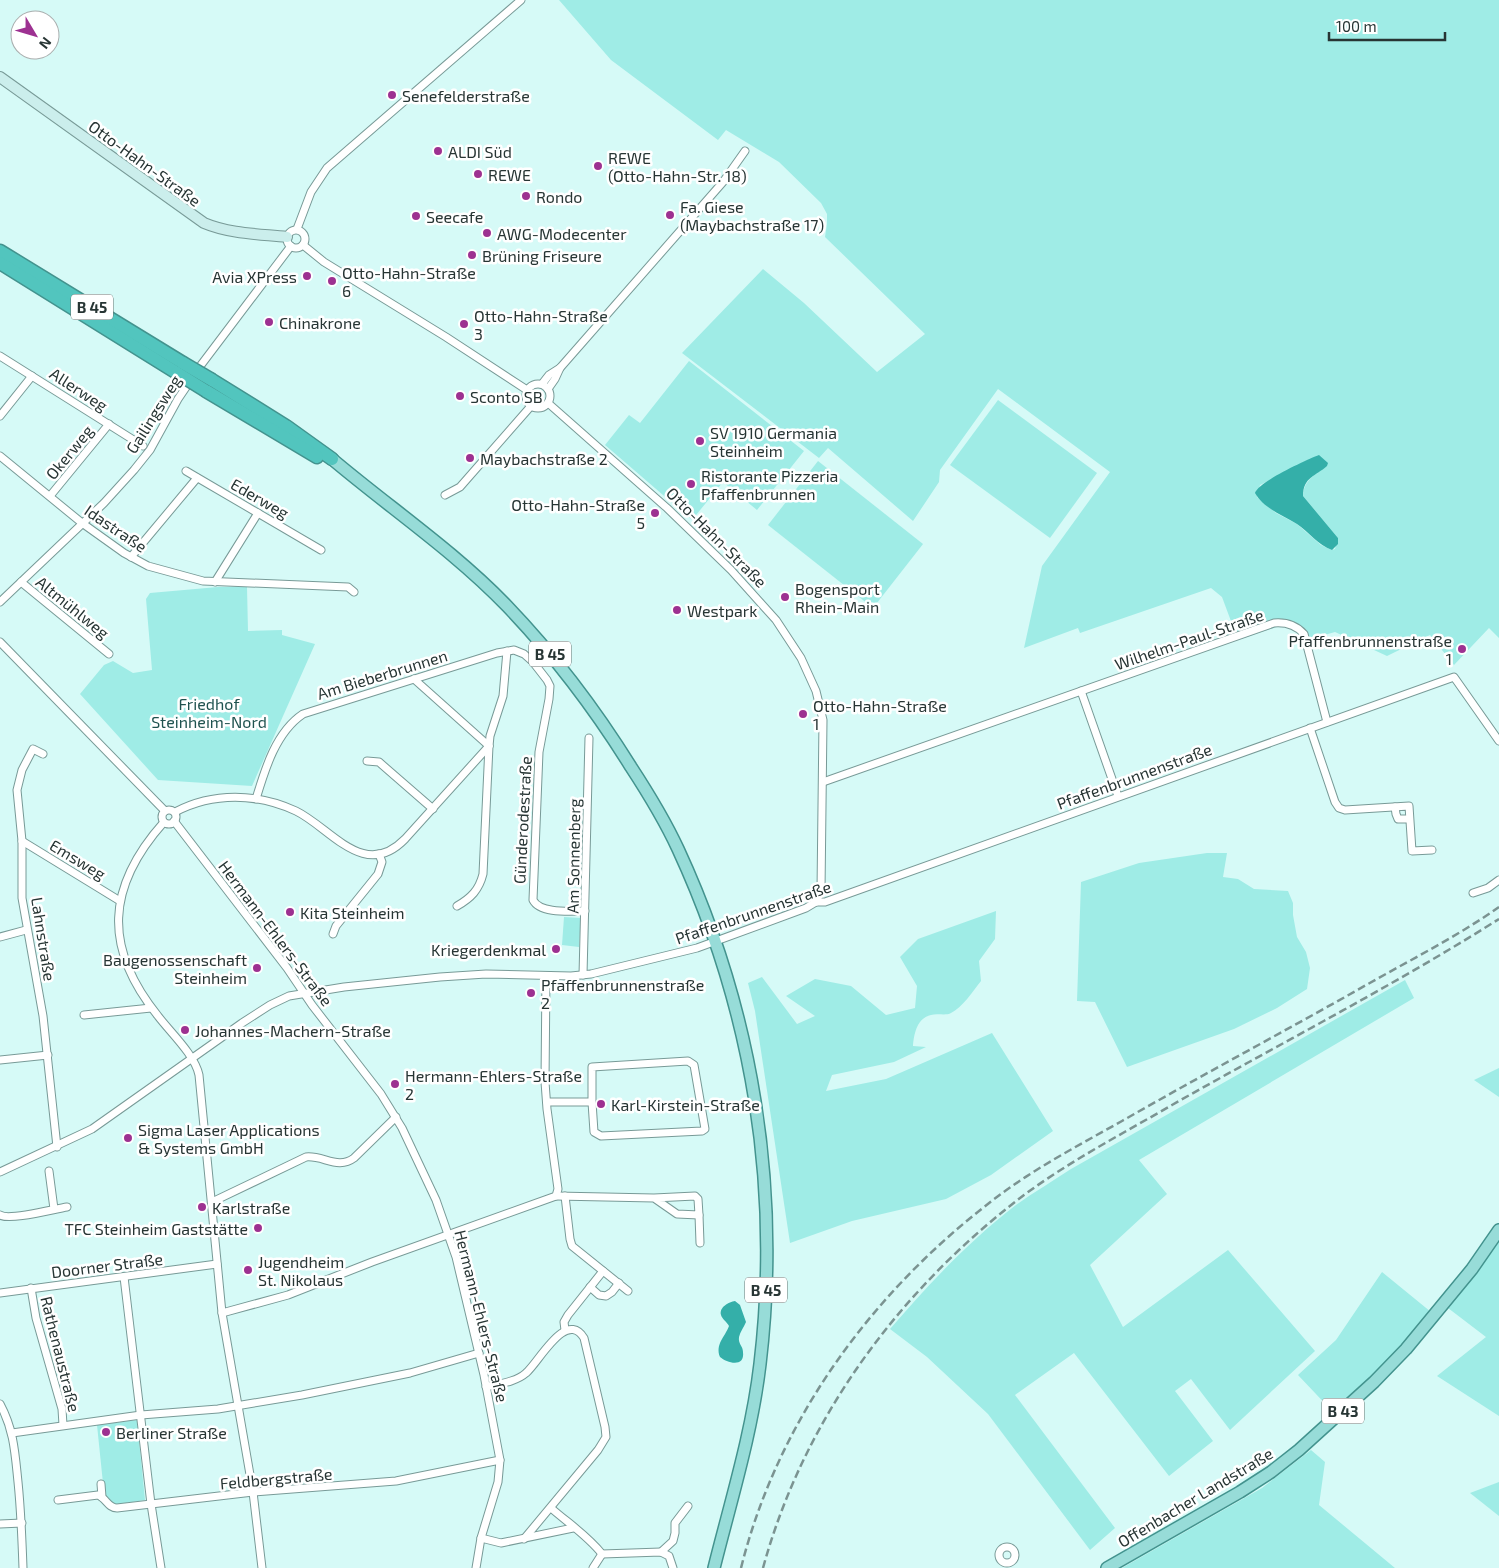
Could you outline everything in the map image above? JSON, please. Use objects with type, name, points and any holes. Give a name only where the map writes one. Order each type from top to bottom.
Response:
[{"type":"highway","name":"B 45","points":[[0,251],[180,368]]},
{"type":"highway","name":"B 45","points":[[0,263],[209,385],[286,426],[331,462]]},
{"type":"main road","name":"B 45","points":[[331,462],[419,527],[462,563],[541,642],[612,738],[654,805],[678,849],[716,942],[740,1029],[754,1092],[762,1152],[768,1234],[764,1322],[753,1406],[746,1444],[714,1568]]},
{"type":"main road","name":"Offenbacher Landstraße","points":[[1107,1568],[1240,1492],[1299,1450],[1374,1382],[1406,1349],[1472,1270],[1499,1230]]},
{"type":"street","points":[[298,229],[311,192],[327,168],[520,0]]},
{"type":"street","name":"Otto-Hahn-Straße","points":[[0,76],[204,224],[289,241],[296,248],[303,245]]},
{"type":"street","points":[[545,386],[533,384],[527,390],[526,400],[531,406],[538,408],[548,403],[550,396],[545,386],[549,375],[560,368],[722,182],[745,151]]},
{"type":"street","points":[[289,241],[292,230],[298,229],[303,232],[306,237],[303,245],[324,262],[412,315],[527,390]]},
{"type":"street","name":"Gailingsweg","points":[[0,602],[117,489],[150,450],[171,410],[190,381],[289,241]]},
{"type":"street","name":"Allerweg","points":[[0,356],[143,446]]},
{"type":"street","points":[[0,416],[32,376]]},
{"type":"street","name":"Otto-Hahn-Straße","points":[[548,403],[685,524],[754,595],[789,637],[801,658],[811,678],[821,710],[823,730],[821,891],[816,902]]},
{"type":"street","points":[[445,495],[460,487],[531,406]]},
{"type":"street","name":"Okerweg","points":[[50,496],[108,424]]},
{"type":"street","name":"Idastraße","points":[[0,456],[82,523],[131,557],[148,566],[192,579],[215,582],[348,586],[354,592]]},
{"type":"street","name":"Ederweg","points":[[186,470],[320,550]]},
{"type":"street","points":[[131,557],[197,478]]},
{"type":"street","points":[[215,582],[258,513]]},
{"type":"street","name":"Altmühlweg","points":[[21,582],[109,654]]},
{"type":"street","name":"Wilhelm-Paul-Straße","points":[[823,782],[1269,624],[1283,623],[1295,627],[1304,634],[1326,722]]},
{"type":"street","points":[[0,642],[165,811],[175,812],[194,803],[217,798],[247,797],[280,805],[297,812],[310,819],[351,850],[361,853],[379,854],[390,851],[399,845],[489,746]]},
{"type":"street","name":"Günderodestraße","points":[[508,651],[514,650],[527,656],[550,686],[550,699],[539,752],[533,900],[537,906],[544,909],[585,911]]},
{"type":"street","points":[[457,906],[474,894],[483,874],[489,746],[492,728],[503,696],[508,651]]},
{"type":"street","name":"Am Bieberbrunnen","points":[[256,799],[275,748],[288,728],[300,716],[311,710],[508,651]]},
{"type":"street","name":"Pfaffenbrunnenstraße","points":[[0,1172],[92,1130],[270,1005],[289,996],[440,976],[486,974],[583,975],[678,953],[716,942],[806,908],[816,902],[825,902],[1454,677],[1499,741]]},
{"type":"street","points":[[414,679],[489,746]]},
{"type":"street","points":[[1081,692],[1118,796]]},
{"type":"street","points":[[1310,728],[1335,802],[1342,810],[1409,806],[1412,851],[1432,850]]},
{"type":"street","name":"Am Sonnenberg","points":[[583,975],[590,738]]},
{"type":"street","name":"Lahnstraße","points":[[43,754],[33,749],[18,782],[17,796],[22,842],[22,898],[26,930],[43,1016],[57,1147]]},
{"type":"street","points":[[367,761],[380,762],[433,809]]},
{"type":"street","points":[[1395,807],[1398,819],[1409,819]]},
{"type":"street","points":[[164,822],[162,817],[165,811]]},
{"type":"street","points":[[164,822],[169,824],[174,821],[176,818],[175,812]]},
{"type":"street","name":"Hermann-Ehlers-Straße","points":[[174,821],[381,1094],[396,1117],[428,1180],[450,1235],[456,1256],[479,1353],[500,1460],[496,1489],[481,1538],[476,1568]]},
{"type":"street","points":[[164,822],[134,861],[124,886],[120,901],[119,925],[122,951],[126,965],[137,988],[197,1067],[200,1078],[222,1313],[253,1492],[262,1568]]},
{"type":"street","name":"Emsweg","points":[[22,842],[120,901]]},
{"type":"street","points":[[333,934],[336,926],[378,874],[382,862],[379,854]]},
{"type":"street","points":[[1473,893],[1488,888],[1499,880]]},
{"type":"street","points":[[0,937],[26,930]]},
{"type":"street","points":[[546,976],[545,1082],[558,1189],[556,1196]]},
{"type":"street","points":[[84,1014],[152,1008]]},
{"type":"street","points":[[0,1060],[48,1055]]},
{"type":"street","points":[[688,1061],[694,1065],[705,1129],[702,1131],[601,1136],[594,1132],[592,1102],[592,1067],[688,1061]]},
{"type":"street","points":[[547,1102],[592,1102]]},
{"type":"street","points":[[212,1202],[306,1157],[335,1163],[346,1163],[354,1158],[396,1117]]},
{"type":"street","points":[[49,1171],[54,1209]]},
{"type":"street","points":[[222,1313],[288,1295],[372,1262],[556,1196],[654,1198],[695,1196],[698,1199],[700,1243]]},
{"type":"street","points":[[565,1196],[571,1243],[576,1250],[628,1291]]},
{"type":"street","points":[[654,1198],[677,1214],[698,1215]]},
{"type":"street","points":[[0,1215],[6,1217],[67,1207]]},
{"type":"street","name":"Doorner Straße","points":[[0,1293],[217,1264]]},
{"type":"street","points":[[565,1330],[564,1326],[568,1314],[602,1271]]},
{"type":"street","points":[[124,1277],[160,1568]]},
{"type":"street","points":[[590,1287],[599,1295],[606,1296],[619,1283]]},
{"type":"street","name":"Rathenaustraße","points":[[31,1288],[36,1318],[62,1409],[63,1425]]},
{"type":"street","points":[[486,1387],[517,1378],[526,1373],[557,1336],[565,1330],[575,1329],[579,1331],[586,1342],[606,1437],[598,1450],[524,1539]]},
{"type":"street","points":[[12,1433],[141,1415],[239,1406],[345,1387],[434,1366],[479,1353]]},
{"type":"street","points":[[0,1404],[12,1433],[22,1523],[23,1568]]},
{"type":"street","name":"Feldbergstraße","points":[[58,1500],[96,1495],[102,1497],[108,1505],[114,1508],[253,1492],[396,1481],[500,1460]]},
{"type":"street","points":[[101,1484],[102,1497]]},
{"type":"street","points":[[661,1552],[673,1541],[675,1523],[688,1506]]},
{"type":"street","points":[[551,1508],[591,1541],[602,1554]]},
{"type":"street","points":[[0,1524],[22,1523]]},
{"type":"street","points":[[481,1538],[501,1543],[574,1528]]},
{"type":"street","points":[[602,1554],[661,1552],[670,1556],[673,1568]]},
{"type":"street","points":[[593,1568],[602,1554]]},
{"type":"street","points":[[1012,1561],[1017,1568]]},
{"type":"green space","points":[[559,0],[1499,0],[1499,638],[1489,628],[1454,665],[1430,635],[1387,656],[1335,632],[1310,639],[1304,629],[1291,622],[1238,640],[1222,597],[1211,588],[1080,633],[1078,628],[1024,648],[1042,566],[1110,472],[998,389],[940,470],[939,482],[913,521],[828,448],[819,458],[682,353],[763,269],[804,303],[877,372],[925,334],[825,237],[827,214],[821,203],[779,162],[726,130],[718,140],[611,60]],"holes":[[[1296,467],[1318,471],[1306,485],[1303,496],[1338,538],[1335,549],[1332,550],[1321,545],[1297,524],[1276,513],[1257,497],[1260,485]]]},
{"type":"green space","name":"SV 1910 Germania Steinheim","points":[[689,361],[804,451],[757,510],[723,482],[692,520],[605,445],[629,415],[640,423]]},
{"type":"green space","points":[[998,400],[1097,473],[1050,538],[950,465]]},
{"type":"green space","points":[[818,461],[923,544],[873,608],[768,525]]},
{"type":"green space","name":"Friedhof Steinheim-Nord","points":[[218,587],[247,587],[248,631],[282,630],[282,635],[315,644],[252,786],[158,780],[80,694],[104,665],[113,661],[133,673],[152,670],[146,599],[150,593]]},
{"type":"green space","points":[[1207,853],[1227,853],[1223,877],[1238,879],[1254,889],[1288,891],[1293,903],[1297,937],[1306,952],[1310,968],[1307,989],[1277,1008],[1234,1029],[1127,1067],[1095,1002],[1077,1001],[1081,882],[1139,863]]},
{"type":"green space","points":[[996,911],[995,939],[979,961],[981,981],[955,1011],[947,1014],[931,1015],[922,1019],[915,1032],[913,1046],[926,1047],[894,1062],[832,1075],[826,1091],[886,1079],[992,1033],[1053,1131],[991,1175],[946,1199],[852,1221],[790,1243],[755,1011],[748,983],[762,977],[797,1024],[815,1016],[786,996],[815,979],[851,986],[886,1015],[915,1008],[917,986],[900,957],[918,939]]},
{"type":"green space","points":[[564,917],[581,918],[579,947],[562,945]]},
{"type":"green space","points":[[1405,980],[1414,998],[1139,1160],[1167,1194],[1090,1265],[1123,1327],[1228,1250],[1315,1351],[1230,1430],[1191,1379],[1175,1391],[1213,1441],[1169,1476],[1074,1353],[1015,1395],[1115,1528],[1090,1550],[988,1414],[927,1357],[890,1329],[966,1248],[1023,1200],[1071,1169]]},
{"type":"green space","points":[[1499,1068],[1499,1097],[1474,1080]]},
{"type":"green space","points":[[1499,1241],[1499,1416],[1437,1376],[1486,1337],[1448,1308]]},
{"type":"green space","points":[[1382,1272],[1431,1312],[1385,1363],[1333,1412],[1298,1375],[1336,1340]]},
{"type":"green space","points":[[137,1420],[145,1500],[114,1505],[104,1493],[97,1425]]},
{"type":"green space","points":[[1311,1450],[1325,1462],[1319,1505],[1395,1568],[1122,1568],[1262,1488]]},
{"type":"green space","points":[[1499,1482],[1499,1516],[1470,1493]]},
{"type":"shaded area","points":[[1319,455],[1328,463],[1327,466],[1308,481],[1305,485],[1303,496],[1338,538],[1338,544],[1332,550],[1322,545],[1297,524],[1263,503],[1255,493],[1258,488],[1273,477]]},
{"type":"shaded area","points":[[735,1301],[740,1305],[746,1322],[739,1337],[743,1357],[735,1363],[720,1357],[719,1348],[729,1326],[721,1312],[723,1307]]},
{"type":"railway","points":[[741,1568],[758,1512],[780,1458],[807,1407],[839,1358],[874,1313],[913,1270],[956,1230],[1001,1194],[1045,1165],[1435,947],[1499,907]]},
{"type":"railway","points":[[763,1568],[781,1513],[804,1460],[831,1409],[862,1360],[898,1315],[937,1272],[979,1232],[1024,1195],[1078,1159],[1378,991],[1499,919]]},
{"type":"place","name":"Senefelderstraße","points":[[392,95]]},
{"type":"place","name":"ALDI Süd","points":[[438,151]]},
{"type":"place","name":"REWE (Otto-Hahn-Str. 18)","points":[[598,166]]},
{"type":"place","name":"REWE","points":[[478,174]]},
{"type":"place","name":"Rondo","points":[[526,196]]},
{"type":"place","name":"Fa. Giese (Maybachstraße 17)","points":[[670,215]]},
{"type":"place","name":"Seecafe","points":[[416,216]]},
{"type":"place","name":"AWG-Modecenter","points":[[487,233]]},
{"type":"place","name":"Brüning Friseure","points":[[472,255]]},
{"type":"place","name":"Avia XPress","points":[[307,276]]},
{"type":"place","name":"Otto-Hahn-Straße 6","points":[[332,281]]},
{"type":"place","name":"Chinakrone","points":[[269,322]]},
{"type":"place","name":"Otto-Hahn-Straße 3","points":[[464,324]]},
{"type":"place","name":"Sconto SB","points":[[460,396]]},
{"type":"place","name":"SV 1910 Germania Steinheim","points":[[700,441]]},
{"type":"place","name":"Maybachstraße 2","points":[[470,458]]},
{"type":"place","name":"Ristorante Pizzeria Pfaffenbrunnen","points":[[691,484]]},
{"type":"place","name":"Otto-Hahn-Straße 5","points":[[655,513]]},
{"type":"place","name":"Bogensport Rhein-Main","points":[[785,597]]},
{"type":"place","name":"Westpark","points":[[677,610]]},
{"type":"place","name":"Pfaffenbrunnenstraße 1","points":[[1462,649]]},
{"type":"place","name":"Otto-Hahn-Straße 1","points":[[803,714]]},
{"type":"place","name":"Kita Steinheim","points":[[290,912]]},
{"type":"place","name":"Kriegerdenkmal","points":[[556,949]]},
{"type":"place","name":"Baugenossenschaft Steinheim","points":[[257,968]]},
{"type":"place","name":"Pfaffenbrunnenstraße 2","points":[[531,993]]},
{"type":"place","name":"Johannes-Machern-Straße","points":[[185,1030]]},
{"type":"place","name":"Hermann-Ehlers-Straße 2","points":[[395,1084]]},
{"type":"place","name":"Karl-Kirstein-Straße","points":[[601,1104]]},
{"type":"place","name":"Sigma Laser Applications & Systems GmbH","points":[[128,1138]]},
{"type":"place","name":"Karlstraße","points":[[202,1207]]},
{"type":"place","name":"TFC Steinheim Gaststätte","points":[[258,1228]]},
{"type":"place","name":"Jugendheim St. Nikolaus","points":[[248,1270]]},
{"type":"place","name":"Berliner Straße","points":[[106,1432]]}]
